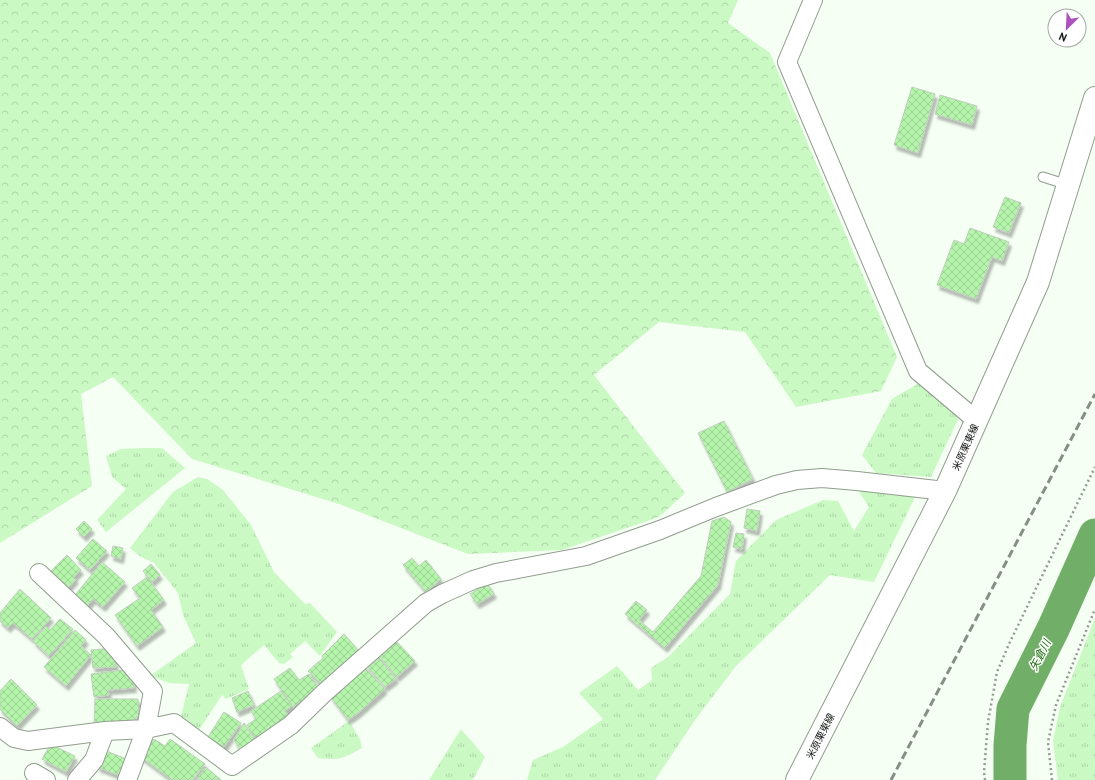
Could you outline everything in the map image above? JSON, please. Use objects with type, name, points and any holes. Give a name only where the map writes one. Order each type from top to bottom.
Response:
[{"type":"main road","name":"米原栗東線","points":[[798,780],[945,491],[1038,282],[1095,98]]},
{"type":"street","points":[[813,0],[787,62],[918,371],[976,420]]},
{"type":"street","points":[[0,727],[14,738],[28,741],[105,731],[146,728],[174,723],[233,773],[291,725],[324,693],[426,603],[473,580],[496,573],[586,556],[660,530],[776,485],[797,480],[822,478],[945,491]]},
{"type":"street","points":[[39,573],[106,636],[153,691],[146,728],[127,780]]},
{"type":"street","points":[[76,780],[94,760],[105,731]]},
{"type":"lane","points":[[1043,177],[1068,185]]},
{"type":"path","points":[[985,780],[984,772],[988,722],[997,672],[1095,467]]},
{"type":"path","points":[[1052,780],[1048,742],[1056,705],[1095,609]]},
{"type":"green space","points":[[0,0],[738,0],[728,23],[770,53],[897,357],[881,391],[796,407],[745,332],[659,322],[594,375],[685,493],[659,517],[562,550],[468,554],[339,504],[192,459],[113,377],[81,394],[92,486],[0,543]]},
{"type":"green space","points":[[921,382],[961,413],[931,477],[876,473],[862,455],[892,399]]},
{"type":"green space","points":[[162,448],[185,468],[106,532],[97,520],[126,489],[112,477],[106,456],[121,449]]},
{"type":"green space","points":[[198,477],[207,479],[223,490],[251,525],[274,572],[305,604],[310,603],[337,632],[320,656],[305,641],[290,654],[293,657],[284,664],[279,663],[264,645],[241,665],[249,689],[226,699],[222,695],[197,733],[180,720],[189,684],[169,683],[150,676],[196,643],[183,615],[178,593],[154,563],[141,557],[130,548],[173,492]]},
{"type":"green space","points":[[856,487],[917,493],[874,582],[830,575],[736,666],[695,720],[655,780],[527,780],[533,760],[563,747],[603,719],[579,693],[617,666],[638,690],[652,680],[651,668],[668,657],[730,594],[736,561],[776,520],[823,500],[838,501],[854,531],[869,507]]},
{"type":"green space","points":[[1095,618],[1095,780],[1058,780],[1053,741],[1060,707]]},
{"type":"green space","points":[[349,721],[360,739],[362,748],[341,758],[318,758],[311,748]]},
{"type":"green space","points":[[461,729],[485,757],[473,780],[429,780]]},
{"type":"building","points":[[912,87],[935,94],[918,153],[894,145]]},
{"type":"building","points":[[940,95],[977,106],[972,125],[935,114]]},
{"type":"building","points":[[1005,197],[1021,203],[1009,233],[993,227]]},
{"type":"building","points":[[970,228],[1009,242],[1002,261],[992,257],[976,299],[937,285],[954,240],[964,244]]},
{"type":"building","points":[[724,421],[753,479],[727,492],[698,433]]},
{"type":"building","points":[[747,509],[760,511],[757,531],[744,528]]},
{"type":"building","points":[[724,517],[731,522],[718,585],[665,648],[625,614],[636,601],[647,610],[639,620],[653,632],[701,576],[712,521]]},
{"type":"building","points":[[84,521],[92,529],[84,537],[76,529]]},
{"type":"building","points":[[736,533],[744,534],[742,549],[733,547]]},
{"type":"building","points":[[93,539],[107,551],[90,570],[76,558]]},
{"type":"building","points":[[113,546],[123,548],[121,559],[111,556]]},
{"type":"building","points":[[67,555],[81,570],[74,577],[76,579],[68,588],[51,571]]},
{"type":"building","points":[[412,558],[419,566],[426,560],[441,579],[426,592],[403,565]]},
{"type":"building","points":[[102,562],[125,582],[103,607],[93,599],[84,610],[71,600]]},
{"type":"building","points":[[151,564],[160,575],[152,582],[143,571]]},
{"type":"building","points":[[147,577],[164,600],[151,610],[163,627],[137,646],[115,615],[140,598],[132,588]]},
{"type":"building","points":[[487,583],[494,594],[477,604],[470,594]]},
{"type":"building","points":[[20,589],[51,618],[32,639],[13,623],[8,628],[0,621],[0,613]]},
{"type":"building","points":[[60,619],[73,629],[49,656],[33,641],[46,626],[50,630]]},
{"type":"building","points":[[75,630],[86,640],[81,646],[91,655],[66,686],[44,667]]},
{"type":"building","points":[[344,634],[360,652],[323,686],[308,671],[323,658],[322,656]]},
{"type":"building","points":[[396,641],[415,661],[397,677],[379,656]]},
{"type":"building","points":[[113,648],[116,667],[93,668],[91,650]]},
{"type":"building","points":[[377,655],[396,679],[385,687],[365,664]]},
{"type":"building","points":[[363,666],[384,688],[384,690],[348,720],[330,696]]},
{"type":"building","points":[[290,668],[299,680],[309,674],[319,688],[293,707],[274,679]]},
{"type":"building","points":[[132,669],[134,688],[108,690],[109,695],[94,697],[91,674]]},
{"type":"building","points":[[11,679],[37,705],[17,726],[0,709],[0,691]]},
{"type":"building","points":[[248,691],[254,705],[237,712],[232,698]]},
{"type":"building","points":[[281,691],[292,706],[285,711],[290,718],[257,740],[247,725],[256,719],[251,711]]},
{"type":"building","points":[[95,699],[138,699],[139,717],[136,717],[136,725],[94,725]]},
{"type":"building","points":[[224,712],[241,723],[224,747],[208,737]]},
{"type":"building","points":[[244,723],[255,739],[240,749],[234,740]]},
{"type":"building","points":[[154,739],[165,746],[170,739],[205,764],[193,780],[172,780],[141,757]]},
{"type":"building","points":[[54,746],[75,756],[66,772],[42,759],[49,747]]},
{"type":"building","points":[[104,750],[129,760],[123,777],[97,767]]},
{"type":"building","points":[[206,767],[221,780],[196,780]]},
{"type":"waterway","name":"矢倉川","points":[[1010,780],[1010,745],[1013,709],[1054,627],[1095,535]]},
{"type":"railway","points":[[891,780],[1095,394]]}]
